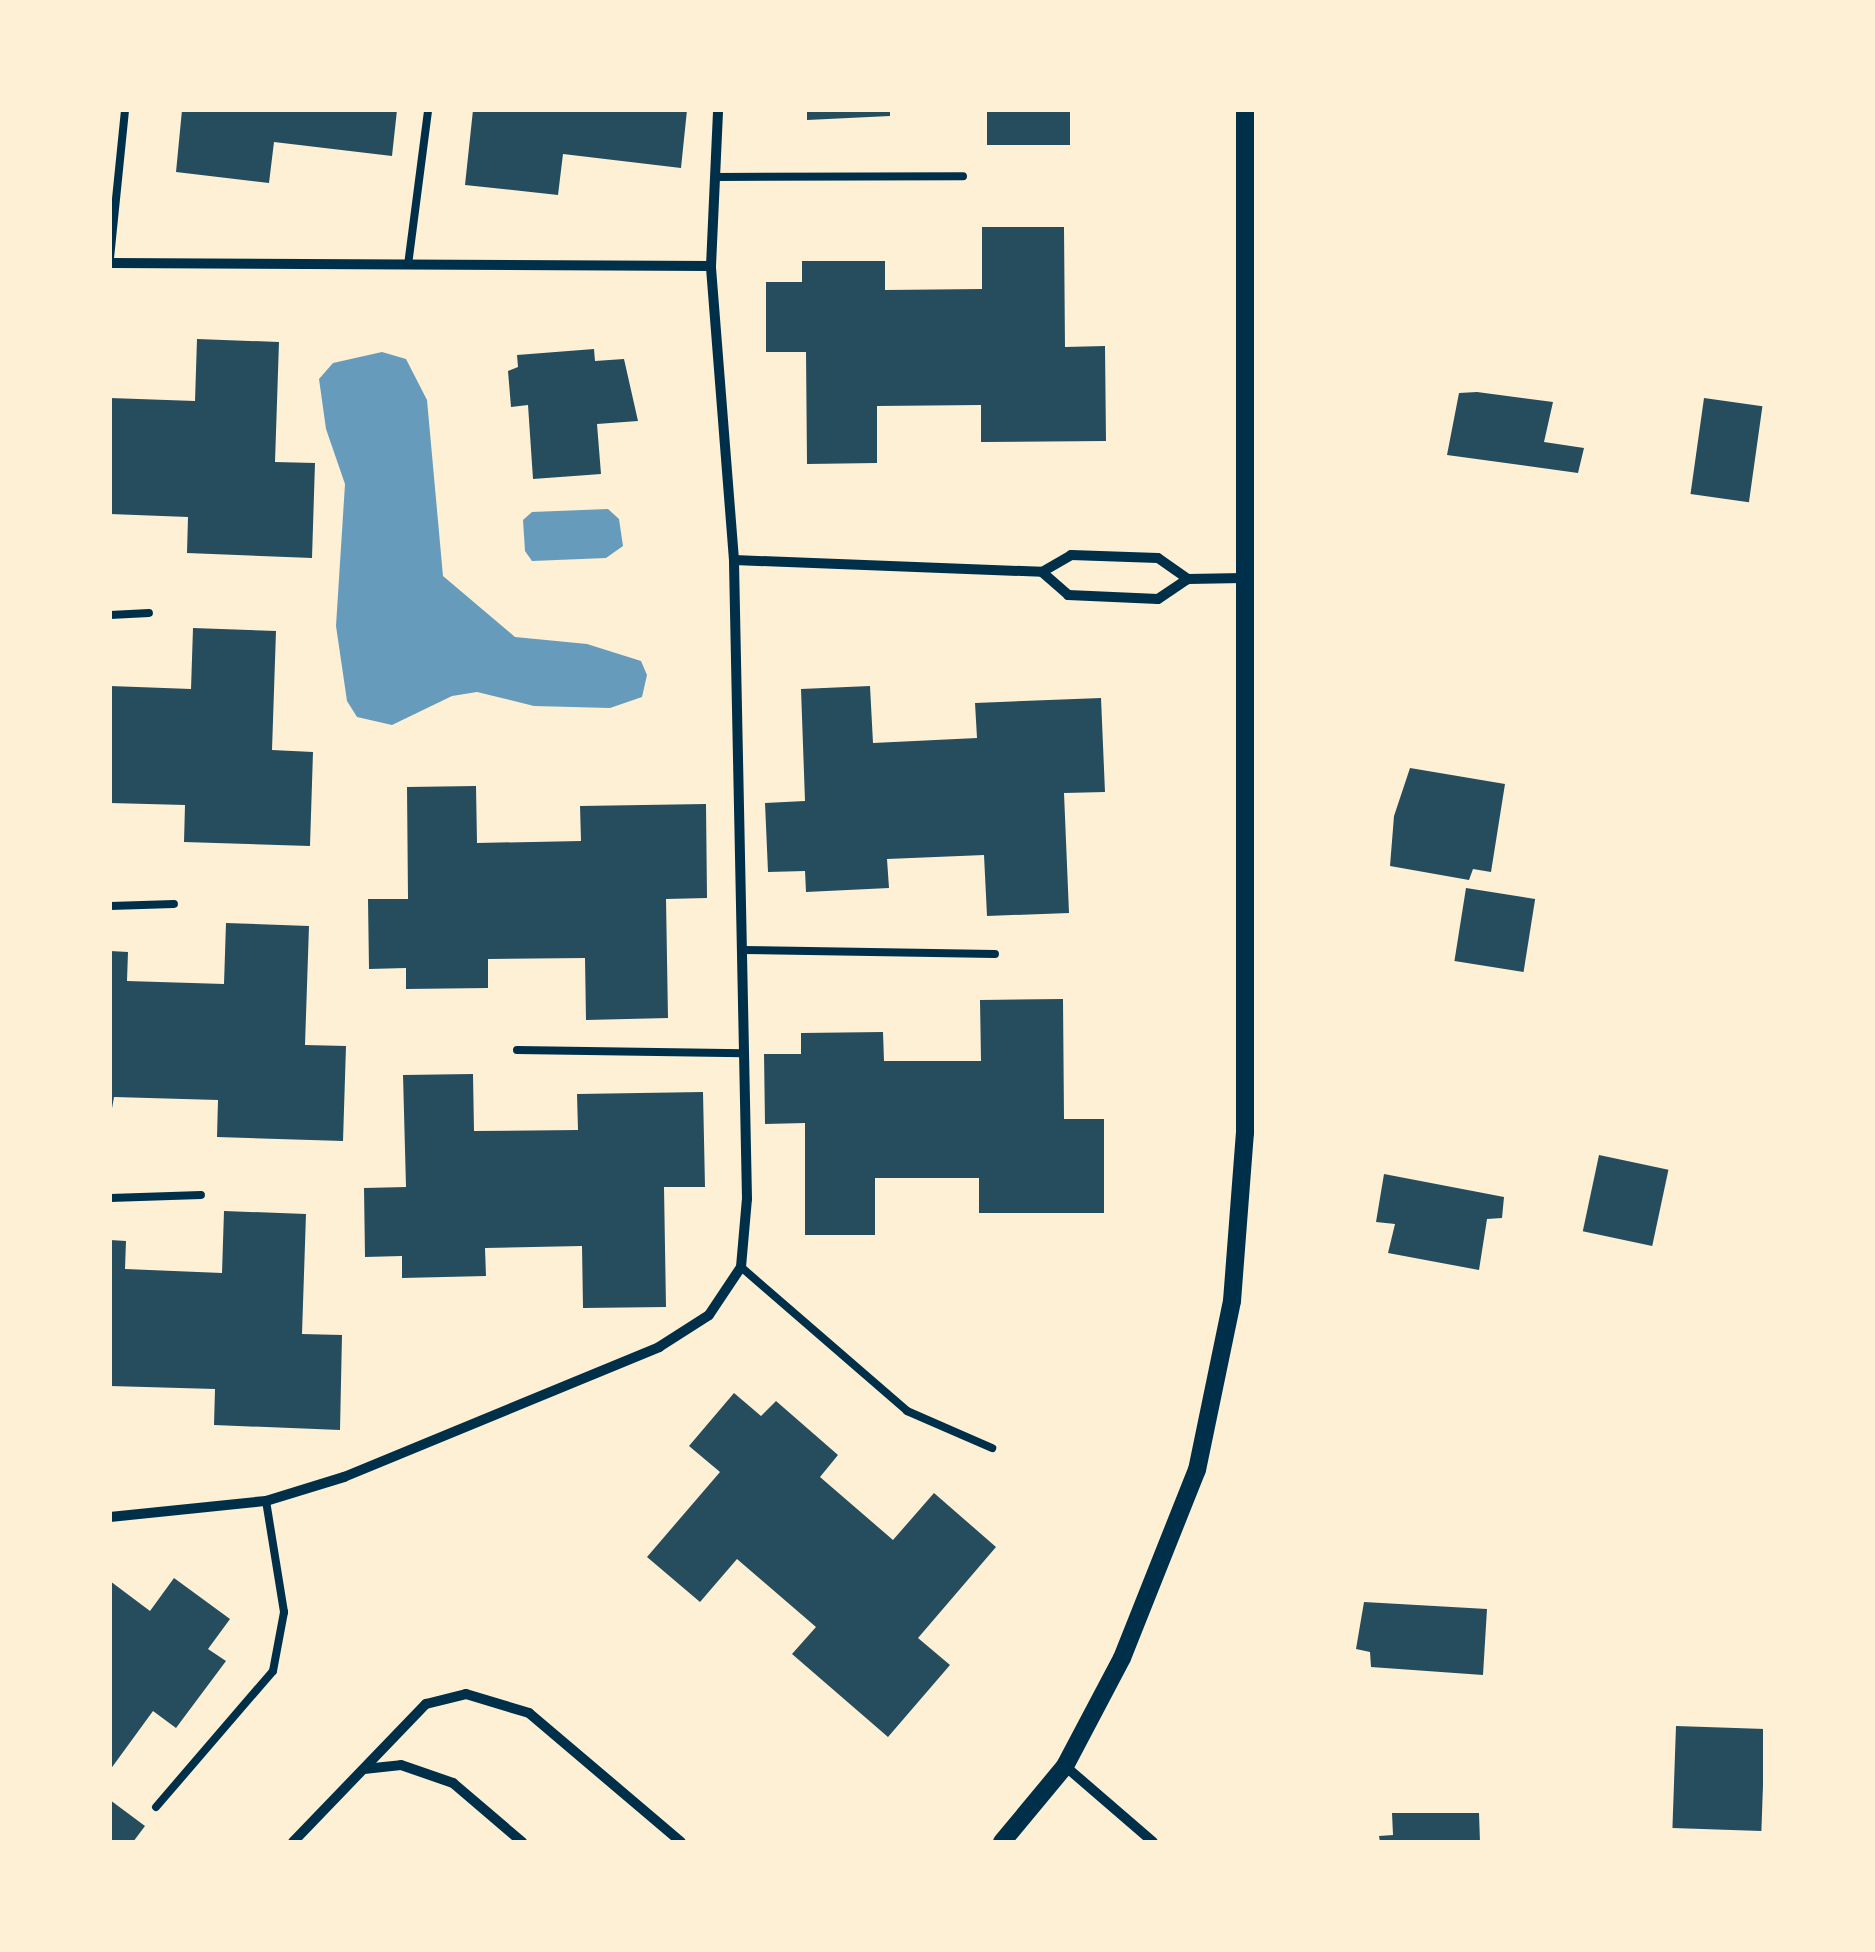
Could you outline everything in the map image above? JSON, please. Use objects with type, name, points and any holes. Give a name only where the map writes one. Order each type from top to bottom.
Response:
[{"type":"street","points":[[110,1517],[266,1501],[344,1476],[659,1347],[709,1314],[740,1267],[747,1199],[734,560],[711,266],[718,110]]},
{"type":"street","points":[[1002,1842],[1065,1766],[1122,1658],[1178,1522],[1215,1401],[1229,1318],[1244,1133],[1245,110]]},
{"type":"street","points":[[110,260],[711,266]]},
{"type":"street","points":[[734,560],[1042,572],[1071,555],[1158,558],[1188,579]]},
{"type":"street","points":[[1042,572],[1068,596],[1158,600],[1188,579],[1242,578]]},
{"type":"street","points":[[293,1842],[426,1704],[466,1694],[504,1701],[530,1714],[681,1842]]},
{"type":"street","points":[[364,1769],[401,1765],[454,1783],[522,1842]]},
{"type":"street","points":[[1065,1766],[1154,1842]]},
{"type":"lane","points":[[110,260],[125,110]]},
{"type":"lane","points":[[408,265],[428,110]]},
{"type":"lane","points":[[715,177],[964,176]]},
{"type":"lane","points":[[110,615],[149,612]]},
{"type":"lane","points":[[110,906],[174,904]]},
{"type":"lane","points":[[742,950],[994,954]]},
{"type":"lane","points":[[516,1050],[744,1052]]},
{"type":"lane","points":[[110,1198],[201,1195]]},
{"type":"lane","points":[[740,1267],[908,1411],[992,1448]]},
{"type":"lane","points":[[156,1807],[274,1671],[284,1612],[266,1501]]},
{"type":"water","points":[[382,352],[406,359],[427,400],[443,576],[515,637],[587,644],[641,661],[647,675],[642,697],[610,708],[534,706],[477,692],[452,696],[392,725],[357,717],[347,701],[336,626],[345,484],[326,429],[319,379],[333,363]]},
{"type":"water","points":[[608,509],[619,519],[623,546],[606,558],[532,561],[525,551],[523,520],[532,512]]},
{"type":"building","points":[[182,110],[397,110],[392,156],[274,142],[269,183],[176,172]]},
{"type":"building","points":[[473,110],[687,110],[681,168],[563,154],[558,195],[465,185]]},
{"type":"building","points":[[807,110],[890,110],[890,116],[807,120]]},
{"type":"building","points":[[987,110],[1070,110],[1070,145],[987,145]]},
{"type":"building","points":[[982,227],[1064,227],[1065,347],[1105,346],[1106,441],[981,442],[981,405],[877,406],[877,463],[807,464],[806,352],[766,352],[766,282],[802,282],[802,261],[885,261],[885,290],[982,289]]},
{"type":"building","points":[[197,339],[279,342],[275,462],[315,463],[312,558],[187,553],[188,517],[110,514],[110,398],[195,401]]},
{"type":"building","points":[[594,349],[595,361],[624,359],[638,421],[597,424],[601,474],[533,479],[528,405],[511,407],[508,371],[518,367],[517,355]]},
{"type":"building","points":[[1459,393],[1553,402],[1544,442],[1584,448],[1578,473],[1447,455]]},
{"type":"building","points":[[1704,398],[1762,406],[1749,502],[1691,494]]},
{"type":"building","points":[[193,628],[276,631],[272,750],[313,752],[310,846],[184,842],[185,805],[110,803],[110,686],[191,689]]},
{"type":"building","points":[[870,686],[873,743],[977,738],[975,703],[1101,698],[1105,792],[1064,793],[1069,913],[987,916],[984,855],[887,859],[889,888],[806,892],[805,871],[768,872],[765,803],[805,801],[801,689]]},
{"type":"building","points":[[1410,768],[1505,784],[1491,872],[1473,869],[1469,880],[1390,866],[1394,816]]},
{"type":"building","points":[[476,786],[477,843],[581,841],[580,806],[706,804],[707,898],[666,899],[668,1018],[586,1020],[585,958],[488,959],[488,988],[406,989],[406,968],[369,969],[368,899],[408,899],[407,787]]},
{"type":"building","points":[[1466,888],[1535,899],[1524,972],[1454,961]]},
{"type":"building","points":[[226,923],[309,926],[305,1045],[346,1046],[343,1141],[217,1137],[218,1100],[114,1097],[110,1120],[110,951],[128,952],[127,981],[224,984]]},
{"type":"building","points":[[1063,999],[1064,1119],[1104,1119],[1104,1213],[979,1213],[979,1178],[875,1178],[875,1235],[805,1235],[805,1123],[765,1124],[764,1054],[801,1054],[801,1033],[883,1032],[884,1061],[981,1061],[980,1000]]},
{"type":"building","points":[[473,1074],[474,1131],[578,1130],[577,1094],[703,1092],[705,1187],[664,1187],[666,1307],[583,1308],[582,1246],[485,1248],[486,1276],[402,1278],[402,1256],[365,1257],[364,1188],[406,1187],[403,1075]]},
{"type":"building","points":[[1599,1155],[1668,1170],[1652,1246],[1583,1231]]},
{"type":"building","points":[[1384,1174],[1504,1197],[1502,1218],[1487,1219],[1479,1270],[1388,1253],[1395,1224],[1376,1222]]},
{"type":"building","points":[[224,1211],[306,1214],[302,1334],[342,1335],[340,1430],[214,1425],[215,1389],[110,1386],[110,1240],[126,1241],[125,1269],[222,1273]]},
{"type":"building","points":[[734,1393],[761,1416],[776,1401],[838,1455],[820,1477],[893,1540],[934,1493],[996,1547],[918,1638],[950,1665],[888,1737],[792,1654],[816,1627],[737,1559],[700,1602],[647,1557],[720,1472],[689,1446]]},
{"type":"building","points":[[174,1578],[230,1619],[208,1649],[226,1661],[176,1728],[153,1711],[110,1770],[110,1581],[150,1611]]},
{"type":"building","points":[[1364,1602],[1487,1609],[1483,1675],[1371,1667],[1370,1652],[1356,1649]]},
{"type":"building","points":[[1676,1726],[1765,1729],[1761,1831],[1672,1828]]},
{"type":"building","points":[[110,1800],[145,1826],[133,1842],[110,1842]]},
{"type":"building","points":[[1392,1813],[1479,1813],[1480,1842],[1380,1842],[1379,1836],[1393,1835]]}]
